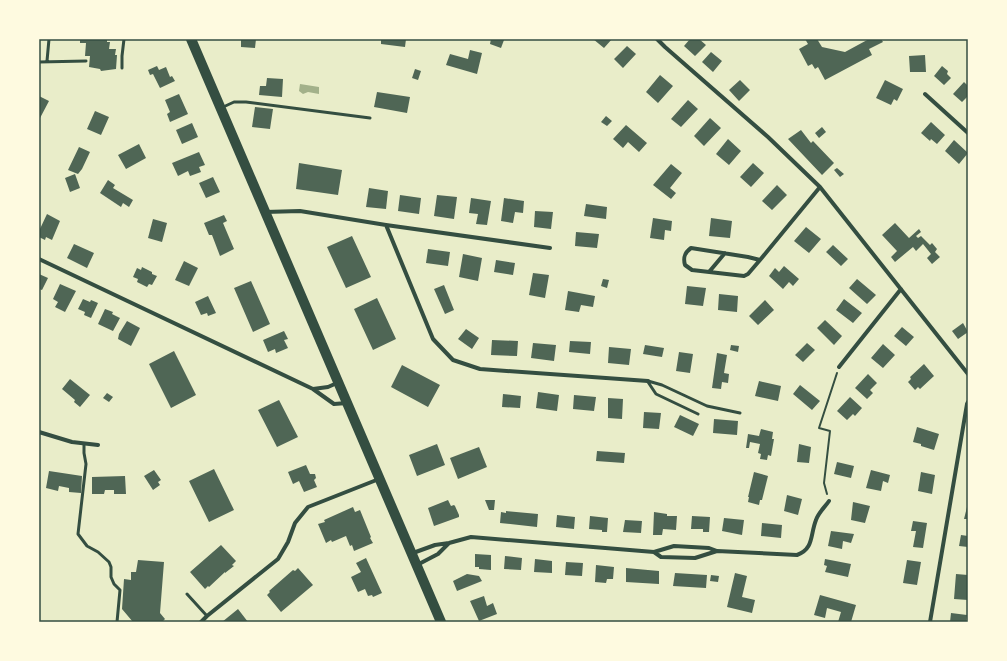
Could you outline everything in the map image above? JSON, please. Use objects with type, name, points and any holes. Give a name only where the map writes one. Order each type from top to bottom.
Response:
[{"type":"main road","points":[[191,39],[441,622]]},
{"type":"street","points":[[657,39],[768,137],[820,187],[968,374]]},
{"type":"street","points":[[925,94],[968,133]]},
{"type":"street","points":[[760,260],[691,248],[686,252],[684,260],[685,265],[692,270],[744,276],[748,274],[760,260],[820,187]]},
{"type":"street","points":[[265,212],[300,211],[386,226],[550,248]]},
{"type":"street","points":[[386,226],[433,338],[453,360],[480,369],[648,382]]},
{"type":"street","points":[[709,272],[725,254]]},
{"type":"street","points":[[39,259],[313,389],[334,404],[347,402]]},
{"type":"street","points":[[838,368],[901,289]]},
{"type":"street","points":[[313,389],[328,387],[338,383]]},
{"type":"street","points":[[930,622],[966,404],[968,402]]},
{"type":"street","points":[[39,432],[72,442],[98,444]]},
{"type":"street","points":[[201,622],[278,558],[288,542],[295,523],[308,508],[379,479]]},
{"type":"street","points":[[411,553],[435,545],[470,537],[654,552],[674,546],[709,548],[717,551],[797,555],[809,548],[816,519],[829,501]]},
{"type":"street","points":[[416,566],[438,554],[449,543]]},
{"type":"street","points":[[654,552],[661,557],[695,558],[717,551]]},
{"type":"lane","points":[[47,62],[49,39]]},
{"type":"lane","points":[[122,68],[124,39]]},
{"type":"lane","points":[[39,62],[86,61]]},
{"type":"lane","points":[[220,108],[234,102],[246,102],[370,118]]},
{"type":"lane","points":[[648,382],[662,385],[707,406],[740,414]]},
{"type":"lane","points":[[648,382],[656,394],[698,414]]},
{"type":"lane","points":[[84,444],[86,464],[78,534],[87,546],[98,552],[109,562],[111,567],[111,577],[114,584],[120,590],[117,622]]},
{"type":"lane","points":[[187,594],[207,616]]},
{"type":"path","points":[[829,501],[824,483],[830,431],[819,428],[834,385],[838,368]]},
{"type":"shaded area","points":[[300,84],[319,87],[319,94],[308,92],[303,94],[299,91]]},
{"type":"building","points":[[80,39],[107,39],[107,42],[110,42],[109,49],[116,49],[116,69],[101,71],[100,69],[89,67],[90,56],[85,56],[86,43],[80,43]]},
{"type":"building","points":[[241,39],[256,39],[255,48],[241,47]]},
{"type":"building","points":[[381,39],[406,39],[405,47],[381,44]]},
{"type":"building","points":[[491,39],[504,40],[501,48],[490,44]]},
{"type":"building","points":[[593,39],[612,39],[604,48]]},
{"type":"building","points":[[690,39],[699,39],[706,45],[695,56],[684,46]]},
{"type":"building","points":[[805,39],[817,39],[822,47],[845,52],[869,39],[881,39],[883,42],[869,49],[872,55],[825,80],[818,67],[815,69],[812,64],[808,66],[799,49],[808,44]]},
{"type":"building","points":[[627,46],[636,54],[623,68],[614,59]]},
{"type":"building","points":[[470,50],[482,53],[477,74],[446,65],[450,54],[468,59]]},
{"type":"building","points":[[711,52],[722,61],[713,72],[702,62]]},
{"type":"building","points":[[925,55],[926,72],[910,72],[909,56]]},
{"type":"building","points":[[157,66],[159,70],[166,67],[170,77],[172,76],[175,81],[160,88],[153,74],[150,75],[148,70]]},
{"type":"building","points":[[942,66],[948,71],[947,74],[951,78],[944,85],[934,76]]},
{"type":"building","points":[[415,69],[421,71],[418,80],[412,78]]},
{"type":"building","points":[[660,75],[673,86],[658,103],[646,92]]},
{"type":"building","points":[[267,78],[283,79],[282,97],[259,95],[260,86],[266,86]]},
{"type":"building","points":[[740,80],[750,90],[739,101],[729,90]]},
{"type":"building","points":[[885,80],[903,89],[897,101],[894,99],[891,105],[876,98]]},
{"type":"building","points":[[964,82],[968,86],[968,96],[962,102],[953,94]]},
{"type":"building","points":[[377,92],[410,97],[407,113],[374,107]]},
{"type":"building","points":[[179,94],[188,114],[170,122],[167,114],[170,112],[165,100]]},
{"type":"building","points":[[39,96],[49,101],[39,120]]},
{"type":"building","points":[[688,100],[698,109],[681,127],[671,119]]},
{"type":"building","points":[[255,107],[273,109],[270,129],[252,127]]},
{"type":"building","points":[[95,111],[109,117],[101,135],[87,129]]},
{"type":"building","points":[[606,116],[612,121],[607,126],[601,122]]},
{"type":"building","points":[[710,118],[721,128],[704,146],[694,136]]},
{"type":"building","points":[[931,122],[945,135],[937,144],[931,139],[930,141],[921,133]]},
{"type":"building","points":[[192,123],[198,137],[182,144],[176,130]]},
{"type":"building","points":[[626,125],[647,143],[639,152],[628,142],[623,148],[613,139]]},
{"type":"building","points":[[822,127],[826,132],[819,138],[815,133]]},
{"type":"building","points":[[801,130],[811,143],[813,141],[834,163],[822,175],[788,139]]},
{"type":"building","points":[[728,139],[741,151],[729,165],[716,154]]},
{"type":"building","points":[[954,140],[968,153],[959,164],[945,151]]},
{"type":"building","points":[[139,144],[146,158],[126,169],[118,155]]},
{"type":"building","points":[[79,147],[90,152],[78,174],[68,170]]},
{"type":"building","points":[[199,152],[205,165],[199,167],[201,172],[190,176],[188,171],[178,176],[172,163]]},
{"type":"building","points":[[299,163],[342,170],[338,195],[296,189]]},
{"type":"building","points":[[753,163],[764,173],[751,187],[740,177]]},
{"type":"building","points":[[671,164],[682,173],[670,188],[676,193],[671,199],[653,185]]},
{"type":"building","points":[[837,168],[844,174],[840,177],[834,170]]},
{"type":"building","points":[[75,174],[80,188],[70,192],[65,178]]},
{"type":"building","points":[[213,177],[220,192],[206,198],[199,183]]},
{"type":"building","points":[[108,180],[115,185],[113,188],[133,200],[129,207],[123,203],[121,207],[100,193]]},
{"type":"building","points":[[777,185],[787,195],[772,210],[762,201]]},
{"type":"building","points":[[369,188],[388,191],[386,209],[366,207]]},
{"type":"building","points":[[400,195],[421,198],[419,214],[398,211]]},
{"type":"building","points":[[437,195],[457,197],[454,219],[434,216]]},
{"type":"building","points":[[471,198],[491,201],[487,225],[476,224],[478,214],[469,213]]},
{"type":"building","points":[[504,198],[524,201],[523,213],[515,212],[513,223],[501,221]]},
{"type":"building","points":[[586,204],[607,207],[606,219],[584,216]]},
{"type":"building","points":[[535,211],[553,212],[551,229],[534,227]]},
{"type":"building","points":[[47,214],[60,221],[52,240],[46,237],[45,240],[39,237],[39,231]]},
{"type":"building","points":[[224,215],[227,221],[223,223],[234,249],[220,256],[212,235],[209,235],[204,223]]},
{"type":"building","points":[[653,218],[672,221],[671,231],[665,230],[664,240],[650,238]]},
{"type":"building","points":[[711,218],[732,221],[730,238],[709,236]]},
{"type":"building","points":[[153,219],[167,223],[162,242],[148,238]]},
{"type":"building","points":[[895,223],[909,238],[919,229],[921,232],[916,236],[918,238],[921,236],[930,245],[932,243],[937,249],[935,252],[940,257],[932,264],[927,258],[931,254],[923,244],[916,251],[913,247],[895,262],[891,257],[897,251],[882,235]]},
{"type":"building","points":[[806,227],[821,239],[809,253],[794,241]]},
{"type":"building","points":[[576,232],[599,234],[597,248],[575,246]]},
{"type":"building","points":[[352,236],[371,277],[346,288],[327,247]]},
{"type":"building","points":[[74,244],[94,253],[87,268],[67,258]]},
{"type":"building","points":[[833,245],[848,259],[841,266],[826,252]]},
{"type":"building","points":[[428,249],[450,252],[448,266],[426,263]]},
{"type":"building","points":[[463,254],[482,258],[478,281],[459,277]]},
{"type":"building","points":[[496,260],[515,263],[513,275],[494,272]]},
{"type":"building","points":[[184,261],[198,268],[189,286],[175,280]]},
{"type":"building","points":[[784,266],[799,279],[793,286],[789,282],[783,289],[769,276],[775,268],[779,272]]},
{"type":"building","points":[[142,267],[157,276],[152,285],[149,284],[147,287],[137,282],[138,279],[133,277],[137,268],[141,270]]},
{"type":"building","points":[[533,273],[549,275],[545,298],[529,295]]},
{"type":"building","points":[[39,274],[48,278],[42,290],[39,289]]},
{"type":"building","points":[[603,279],[609,280],[607,288],[601,286]]},
{"type":"building","points":[[857,279],[876,295],[867,304],[849,288]]},
{"type":"building","points":[[251,281],[270,324],[253,332],[234,288]]},
{"type":"building","points":[[60,284],[76,291],[65,312],[55,307],[58,302],[53,299]]},
{"type":"building","points":[[444,285],[454,310],[445,314],[434,289]]},
{"type":"building","points":[[687,286],[706,288],[703,306],[685,304]]},
{"type":"building","points":[[568,291],[595,296],[593,307],[581,305],[579,312],[565,310]]},
{"type":"building","points":[[719,294],[738,296],[737,312],[718,310]]},
{"type":"building","points":[[208,296],[216,313],[208,316],[207,313],[201,315],[195,302]]},
{"type":"building","points":[[377,298],[396,339],[373,350],[354,309]]},
{"type":"building","points":[[83,299],[98,303],[91,318],[84,315],[85,312],[78,309]]},
{"type":"building","points":[[844,299],[862,313],[853,323],[836,310]]},
{"type":"building","points":[[765,300],[774,310],[758,325],[749,316]]},
{"type":"building","points":[[105,309],[113,312],[112,314],[120,318],[113,331],[98,324]]},
{"type":"building","points":[[825,320],[842,336],[834,345],[817,328]]},
{"type":"building","points":[[127,321],[140,328],[131,346],[118,339],[119,334]]},
{"type":"building","points":[[963,323],[968,332],[958,339],[952,331]]},
{"type":"building","points":[[902,327],[914,337],[906,346],[894,336]]},
{"type":"building","points":[[466,329],[479,338],[472,349],[458,339]]},
{"type":"building","points":[[284,331],[288,339],[284,340],[288,348],[276,353],[275,349],[268,352],[263,340]]},
{"type":"building","points":[[492,340],[518,341],[517,356],[491,355]]},
{"type":"building","points":[[570,341],[591,342],[590,354],[569,352]]},
{"type":"building","points":[[533,343],[556,345],[554,361],[531,358]]},
{"type":"building","points":[[807,343],[815,350],[803,362],[795,355]]},
{"type":"building","points":[[883,344],[895,355],[883,368],[871,358]]},
{"type":"building","points":[[645,345],[664,348],[662,357],[643,354]]},
{"type":"building","points":[[731,345],[739,346],[738,352],[730,350]]},
{"type":"building","points":[[609,347],[631,349],[629,365],[608,363]]},
{"type":"building","points":[[174,351],[196,395],[171,408],[149,364]]},
{"type":"building","points":[[679,352],[693,354],[690,373],[676,371]]},
{"type":"building","points":[[717,353],[727,355],[724,373],[729,374],[728,383],[722,382],[721,389],[712,388]]},
{"type":"building","points":[[924,364],[934,376],[920,389],[918,387],[915,390],[908,382],[911,379],[910,377]]},
{"type":"building","points":[[402,365],[440,385],[428,407],[391,387]]},
{"type":"building","points":[[868,374],[877,383],[870,390],[873,393],[867,399],[855,388]]},
{"type":"building","points":[[70,379],[90,395],[80,407],[74,402],[75,400],[62,389]]},
{"type":"building","points":[[759,381],[781,386],[778,401],[755,396]]},
{"type":"building","points":[[800,385],[820,401],[812,410],[793,394]]},
{"type":"building","points":[[538,392],[559,395],[557,411],[536,408]]},
{"type":"building","points":[[107,393],[113,397],[109,402],[103,398]]},
{"type":"building","points":[[503,394],[521,396],[520,408],[502,407]]},
{"type":"building","points":[[574,395],[596,397],[594,411],[573,409]]},
{"type":"building","points":[[850,397],[862,408],[855,416],[853,414],[847,420],[837,411]]},
{"type":"building","points":[[608,398],[623,399],[622,419],[608,418]]},
{"type":"building","points":[[279,400],[298,437],[277,447],[258,410]]},
{"type":"building","points":[[644,412],[661,413],[659,429],[643,428]]},
{"type":"building","points":[[680,415],[699,424],[693,436],[674,427]]},
{"type":"building","points":[[714,419],[738,421],[737,435],[713,433]]},
{"type":"building","points":[[917,427],[939,434],[934,450],[913,442]]},
{"type":"building","points":[[761,429],[773,432],[772,439],[774,439],[771,456],[768,455],[767,460],[760,459],[761,454],[758,453],[760,444],[750,442],[749,448],[746,448],[748,434],[759,436]]},
{"type":"building","points":[[437,444],[445,465],[417,476],[409,455]]},
{"type":"building","points":[[799,444],[811,447],[809,463],[797,462]]},
{"type":"building","points":[[479,447],[487,467],[458,479],[450,458]]},
{"type":"building","points":[[597,451],[625,453],[624,463],[596,461]]},
{"type":"building","points":[[837,462],[854,466],[851,478],[834,474]]},
{"type":"building","points":[[306,465],[310,474],[315,474],[316,478],[314,480],[317,487],[304,492],[299,481],[293,484],[288,472]]},
{"type":"building","points":[[214,469],[234,510],[209,522],[189,481]]},
{"type":"building","points":[[154,470],[161,480],[158,482],[160,485],[153,490],[144,476]]},
{"type":"building","points":[[871,470],[890,475],[888,483],[883,481],[881,491],[866,488]]},
{"type":"building","points":[[49,471],[82,476],[81,493],[69,492],[69,488],[59,486],[58,491],[46,488]]},
{"type":"building","points":[[754,472],[768,476],[762,500],[760,500],[759,505],[748,502]]},
{"type":"building","points":[[921,472],[935,475],[932,494],[918,491]]},
{"type":"building","points":[[125,476],[126,494],[114,494],[114,490],[105,490],[104,494],[92,494],[92,477]]},
{"type":"building","points":[[787,495],[802,499],[798,515],[784,511]]},
{"type":"building","points":[[448,500],[451,506],[455,506],[459,517],[434,526],[428,508]]},
{"type":"building","points":[[485,500],[495,500],[494,510],[489,510]]},
{"type":"building","points":[[853,502],[870,506],[865,523],[851,520]]},
{"type":"building","points":[[353,507],[355,512],[360,510],[373,543],[354,551],[346,536],[326,543],[318,524],[325,522],[324,520]]},
{"type":"building","points":[[967,507],[968,519],[964,519]]},
{"type":"building","points":[[506,511],[538,514],[537,527],[500,523],[501,512],[506,513]]},
{"type":"building","points":[[654,512],[667,514],[667,516],[677,516],[676,530],[663,529],[662,535],[653,535]]},
{"type":"building","points":[[557,515],[575,517],[574,529],[556,527]]},
{"type":"building","points":[[590,516],[608,518],[607,532],[589,529]]},
{"type":"building","points":[[692,516],[710,517],[709,532],[703,532],[703,529],[691,529]]},
{"type":"building","points":[[724,518],[744,520],[742,535],[722,531]]},
{"type":"building","points":[[625,520],[642,521],[641,533],[623,532]]},
{"type":"building","points":[[913,521],[927,523],[923,548],[913,547],[916,531],[911,531]]},
{"type":"building","points":[[762,523],[782,525],[781,538],[761,536]]},
{"type":"building","points":[[831,531],[854,534],[851,543],[843,541],[842,549],[828,546]]},
{"type":"building","points":[[961,535],[968,536],[968,547],[959,546]]},
{"type":"building","points":[[221,545],[236,561],[232,565],[234,566],[205,589],[190,572]]},
{"type":"building","points":[[475,554],[491,555],[491,570],[479,569],[479,567],[475,567]]},
{"type":"building","points":[[505,556],[522,558],[521,570],[504,569]]},
{"type":"building","points":[[366,558],[382,593],[373,597],[372,595],[368,596],[365,589],[358,592],[351,577],[361,572],[356,563]]},
{"type":"building","points":[[535,559],[552,561],[552,573],[534,572]]},
{"type":"building","points":[[825,559],[851,564],[848,577],[825,572],[827,566],[824,565]]},
{"type":"building","points":[[138,560],[164,562],[160,613],[165,619],[162,622],[133,622],[122,609],[124,579],[131,580],[131,572],[136,572]]},
{"type":"building","points":[[907,560],[921,562],[917,585],[903,583]]},
{"type":"building","points":[[566,562],[583,563],[582,576],[565,575]]},
{"type":"building","points":[[596,565],[614,567],[613,579],[607,579],[606,583],[595,582]]},
{"type":"building","points":[[298,568],[313,585],[281,612],[267,595],[270,592],[269,591],[293,570],[295,571]]},
{"type":"building","points":[[626,568],[659,571],[659,584],[626,582]]},
{"type":"building","points":[[675,573],[707,575],[706,588],[673,586]]},
{"type":"building","points":[[735,573],[747,576],[742,597],[755,600],[752,613],[727,607]]},
{"type":"building","points":[[467,574],[479,576],[482,581],[457,591],[453,581]]},
{"type":"building","points":[[956,574],[968,575],[968,600],[954,599]]},
{"type":"building","points":[[711,575],[719,576],[718,582],[710,581]]},
{"type":"building","points":[[820,595],[856,605],[851,622],[838,622],[841,612],[827,608],[825,618],[814,615]]},
{"type":"building","points":[[484,596],[487,606],[493,603],[497,614],[479,621],[470,601]]},
{"type":"building","points":[[238,609],[248,622],[222,622]]},
{"type":"building","points":[[951,613],[967,615],[966,622],[950,622]]}]
